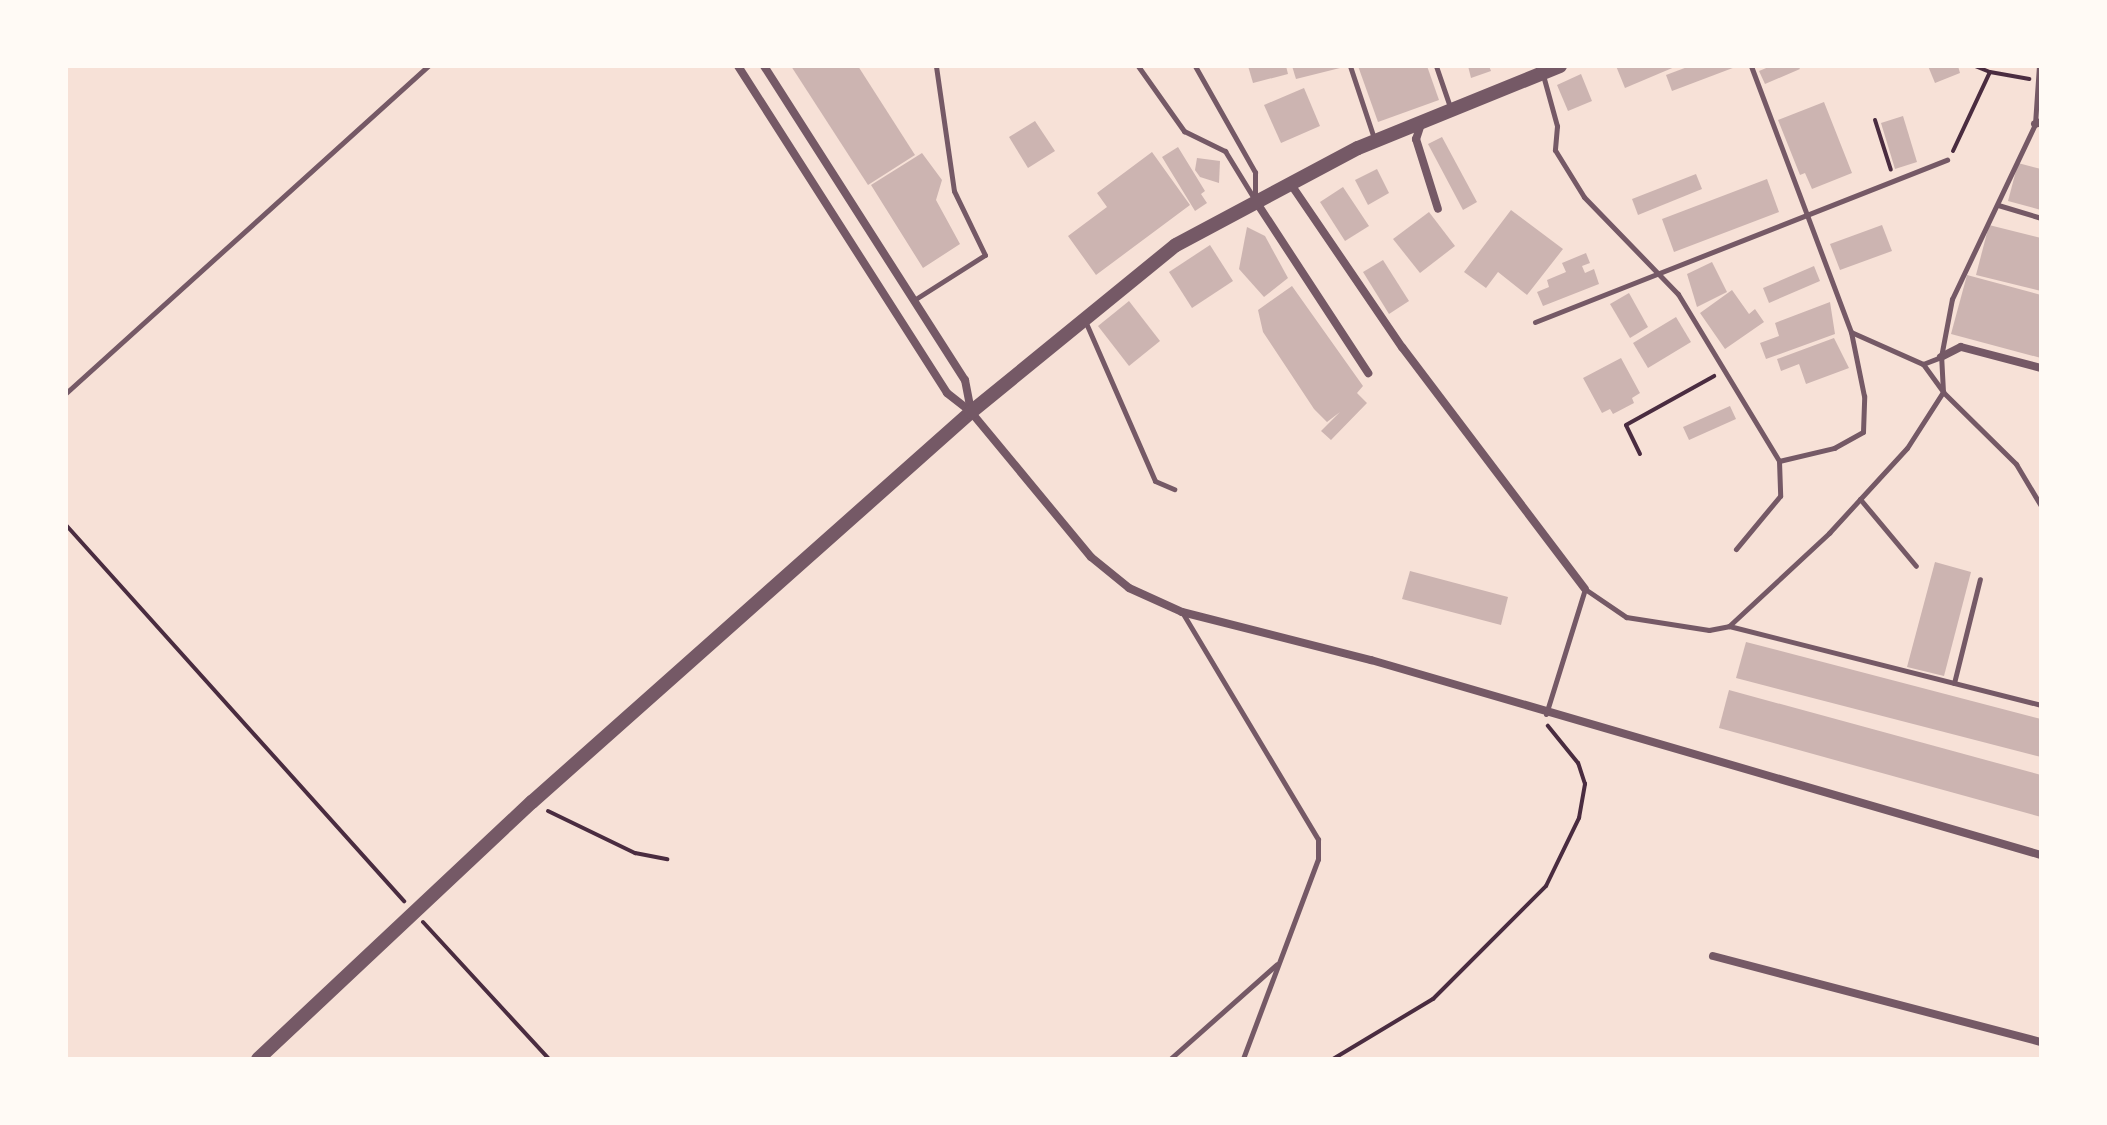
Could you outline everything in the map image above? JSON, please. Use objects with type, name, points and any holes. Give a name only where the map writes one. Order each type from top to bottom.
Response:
[{"type":"street","points":[[738,66],[947,393],[971,412],[1091,557],[1129,588],[1182,612],[1371,660],[1545,715],[2041,855]]},
{"type":"street","points":[[764,66],[965,380],[971,412]]},
{"type":"street","points":[[258,1059],[532,802],[971,412],[1176,245],[1255,200],[1375,142],[1560,66]]},
{"type":"street","points":[[1421,123],[1416,139],[1438,209]]},
{"type":"street","points":[[1290,183],[1402,347],[1585,589]]},
{"type":"street","points":[[1255,200],[1368,373]]},
{"type":"street","points":[[1941,357],[1961,347],[2041,368]]},
{"type":"street","points":[[1713,956],[2041,1042]]},
{"type":"lane","points":[[66,393],[428,66]]},
{"type":"lane","points":[[913,301],[985,255],[954,191],[936,66]]},
{"type":"lane","points":[[1138,66],[1184,131],[1225,151],[1255,200]]},
{"type":"lane","points":[[1195,66],[1255,172],[1255,200]]},
{"type":"lane","points":[[1350,66],[1375,142]]},
{"type":"lane","points":[[1436,66],[1451,110]]},
{"type":"lane","points":[[1751,66],[1851,332],[1864,396],[1863,432],[1834,448],[1779,461]]},
{"type":"lane","points":[[1729,626],[1860,499],[1907,448],[1943,392],[1941,357],[1952,299],[2038,123],[2040,103],[2034,80],[2039,66]]},
{"type":"lane","points":[[1542,74],[1557,126],[1555,150],[1584,197],[1662,272],[1726,368],[1779,461],[1780,496],[1736,549]]},
{"type":"lane","points":[[1535,322],[1807,211],[1947,160]]},
{"type":"lane","points":[[1998,205],[2041,218]]},
{"type":"lane","points":[[1084,318],[1155,481],[1174,489]]},
{"type":"lane","points":[[1851,332],[1923,364],[1943,392],[2016,464],[2041,506]]},
{"type":"lane","points":[[1923,364],[1941,357]]},
{"type":"lane","points":[[1860,499],[1916,566]]},
{"type":"lane","points":[[1954,683],[1980,579]]},
{"type":"lane","points":[[1545,715],[1585,589],[1626,617],[1709,630],[1729,626],[2041,705]]},
{"type":"lane","points":[[1182,612],[1318,839],[1318,859],[1243,1059]]},
{"type":"lane","points":[[1170,1059],[1280,961]]},
{"type":"path","points":[[1975,66],[2034,80]]},
{"type":"path","points":[[1947,160],[1990,72]]},
{"type":"path","points":[[1875,120],[1894,180]]},
{"type":"path","points":[[1640,454],[1626,425],[1726,368]]},
{"type":"path","points":[[66,525],[549,1059]]},
{"type":"path","points":[[1333,1059],[1433,999],[1546,886],[1579,818],[1585,784],[1578,763],[1549,731],[1545,715]]},
{"type":"path","points":[[532,802],[585,832],[635,853],[667,859]]},
{"type":"building","points":[[791,66],[858,66],[915,155],[868,185]]},
{"type":"building","points":[[1248,66],[1286,66],[1288,74],[1253,83]]},
{"type":"building","points":[[1292,66],[1344,66],[1344,67],[1296,79]]},
{"type":"building","points":[[1358,66],[1427,66],[1439,100],[1378,122]]},
{"type":"building","points":[[1468,66],[1489,66],[1491,71],[1471,78]]},
{"type":"building","points":[[1616,66],[1677,66],[1625,88]]},
{"type":"building","points":[[1690,66],[1738,66],[1672,91],[1666,75]]},
{"type":"building","points":[[1771,66],[1798,66],[1800,69],[1765,84],[1759,71]]},
{"type":"building","points":[[1928,66],[1958,66],[1960,73],[1935,83]]},
{"type":"building","points":[[1581,74],[1592,101],[1568,111],[1557,85]]},
{"type":"building","points":[[1304,88],[1320,126],[1281,143],[1264,105]]},
{"type":"building","points":[[1824,102],[1852,173],[1812,189],[1805,173],[1800,175],[1778,120]]},
{"type":"building","points":[[1903,116],[1917,162],[1895,169],[1881,123]]},
{"type":"building","points":[[1035,121],[1055,151],[1028,168],[1009,137]]},
{"type":"building","points":[[1442,137],[1477,202],[1463,210],[1428,144]]},
{"type":"building","points":[[1178,147],[1205,191],[1201,194],[1207,203],[1195,211],[1162,157]]},
{"type":"building","points":[[1152,152],[1190,205],[1096,275],[1068,236],[1107,207],[1097,193]]},
{"type":"building","points":[[922,153],[942,180],[936,200],[960,244],[923,268],[871,185]]},
{"type":"building","points":[[1197,158],[1220,161],[1219,183],[1200,177],[1195,170]]},
{"type":"building","points":[[2018,163],[2041,169],[2041,210],[2008,201]]},
{"type":"building","points":[[1377,169],[1389,193],[1368,205],[1355,180]]},
{"type":"building","points":[[1696,174],[1702,189],[1638,215],[1632,199]]},
{"type":"building","points":[[1767,179],[1779,212],[1674,252],[1662,219]]},
{"type":"building","points":[[1343,187],[1369,226],[1345,241],[1320,202]]},
{"type":"building","points":[[1511,210],[1563,249],[1527,295],[1498,272],[1486,288],[1464,272]]},
{"type":"building","points":[[1429,212],[1455,246],[1420,273],[1393,239]]},
{"type":"building","points":[[1882,225],[1892,251],[1840,270],[1830,244]]},
{"type":"building","points":[[1989,225],[2041,238],[2041,291],[1976,275]]},
{"type":"building","points":[[1247,227],[1265,236],[1288,278],[1264,297],[1239,269]]},
{"type":"building","points":[[1210,245],[1233,281],[1192,308],[1169,272]]},
{"type":"building","points":[[1586,253],[1590,263],[1582,266],[1585,273],[1594,269],[1599,284],[1543,306],[1537,292],[1549,287],[1547,280],[1566,272],[1562,263]]},
{"type":"building","points":[[1383,260],[1409,301],[1389,314],[1363,272]]},
{"type":"building","points":[[1712,262],[1727,292],[1697,307],[1687,274]]},
{"type":"building","points":[[1814,266],[1820,281],[1769,303],[1763,288]]},
{"type":"building","points":[[1967,275],[2041,295],[2041,358],[1951,334]]},
{"type":"building","points":[[1292,286],[1363,386],[1357,393],[1367,403],[1331,440],[1321,431],[1340,412],[1327,422],[1314,409],[1263,332],[1258,310]]},
{"type":"building","points":[[1732,290],[1749,314],[1755,309],[1764,322],[1725,349],[1700,313]]},
{"type":"building","points":[[1629,293],[1648,327],[1630,338],[1610,304]]},
{"type":"building","points":[[1129,301],[1160,341],[1129,366],[1098,326]]},
{"type":"building","points":[[1830,302],[1835,334],[1766,359],[1760,343],[1779,336],[1775,323]]},
{"type":"building","points":[[1676,317],[1691,342],[1648,368],[1633,343]]},
{"type":"building","points":[[1834,338],[1849,368],[1806,384],[1799,364],[1781,371],[1777,359]]},
{"type":"building","points":[[1621,358],[1640,393],[1632,398],[1634,403],[1613,414],[1610,409],[1602,413],[1583,378]]},
{"type":"building","points":[[1730,406],[1736,419],[1689,440],[1683,427]]},
{"type":"building","points":[[1935,562],[1971,572],[1944,676],[1907,667]]},
{"type":"building","points":[[1410,571],[1508,597],[1501,625],[1402,599]]},
{"type":"building","points":[[1746,642],[2041,719],[2041,757],[1736,678]]},
{"type":"building","points":[[1729,690],[2041,775],[2041,817],[1719,728]]}]
